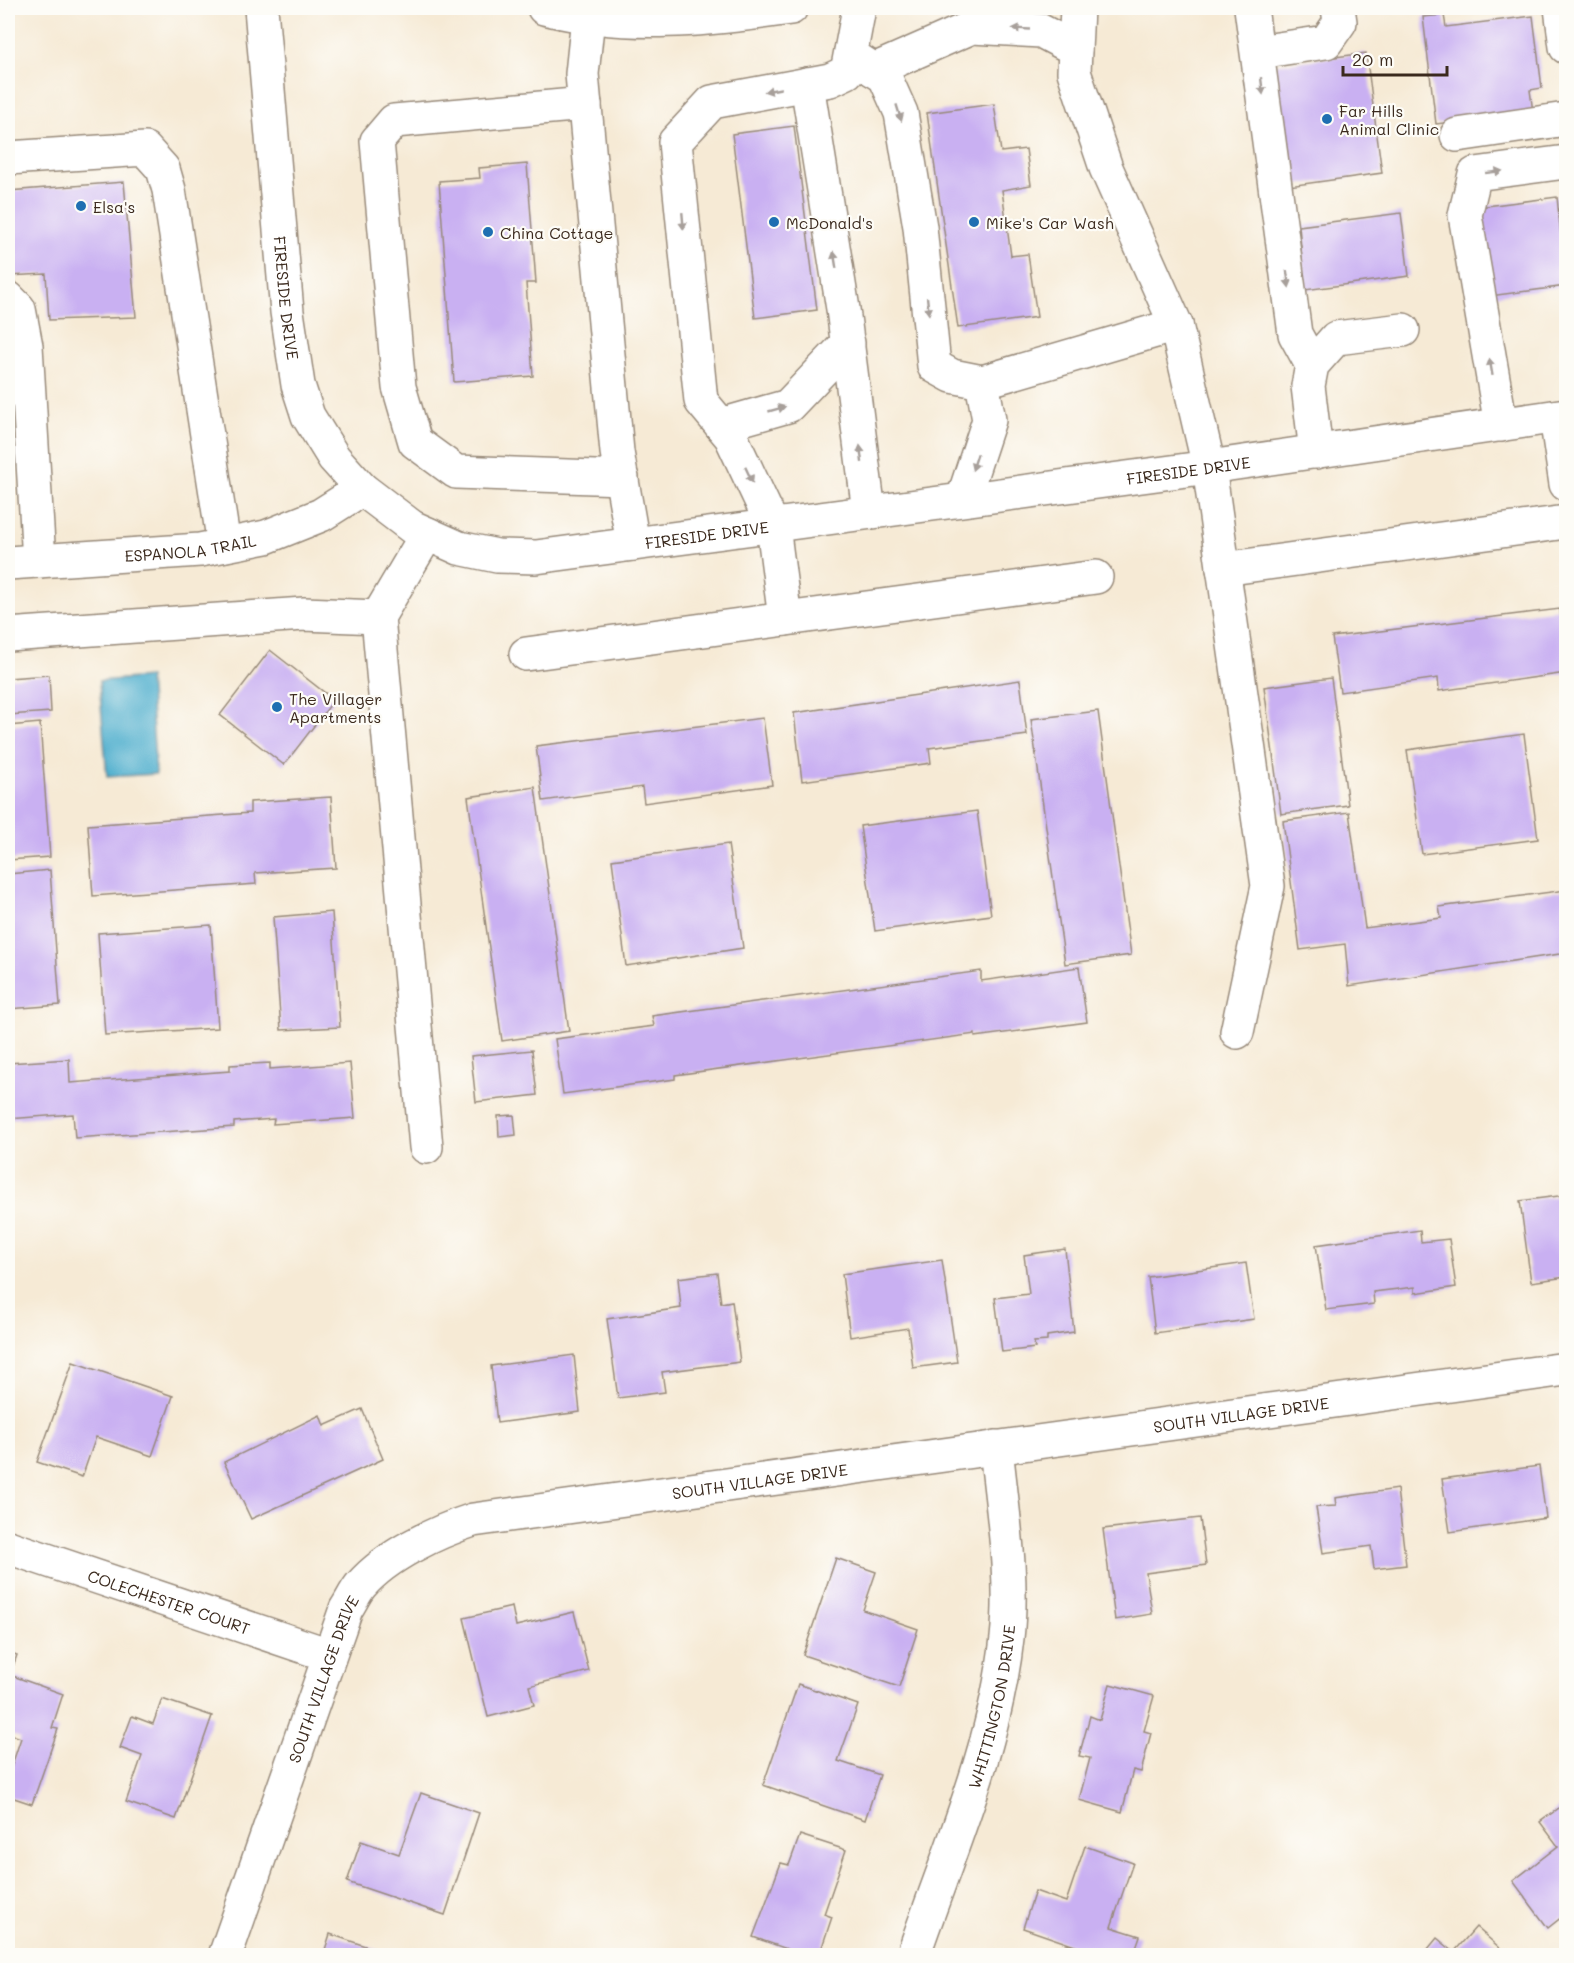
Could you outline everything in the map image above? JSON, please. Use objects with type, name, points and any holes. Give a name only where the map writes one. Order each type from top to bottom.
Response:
[{"type":"street","name":"FIRESIDE DRIVE","points":[[261,8],[287,312],[298,385],[308,416],[329,450],[362,489],[412,527],[459,548],[497,556],[536,557],[1209,467],[1561,416]]},
{"type":"street","points":[[544,8],[637,22],[711,19],[791,8]]},
{"type":"street","points":[[859,8],[862,63]]},
{"type":"street","points":[[1077,8],[1074,72],[1106,168],[1176,325],[1209,467],[1268,886],[1237,1032]]},
{"type":"street","points":[[1251,8],[1295,334],[1312,365]]},
{"type":"street","points":[[1258,52],[1326,42],[1340,22],[1338,8]]},
{"type":"street","points":[[1562,8],[1566,47]]},
{"type":"street","points":[[588,16],[582,74],[617,452],[633,544]]},
{"type":"street","points":[[785,619],[773,526],[731,437],[701,401],[675,142],[712,102],[830,80],[862,63],[972,27],[1041,31],[1075,49]]},
{"type":"street","points":[[862,63],[885,77],[901,113],[920,227],[934,366],[952,376],[982,382],[1176,325]]},
{"type":"street","points":[[807,84],[848,343],[869,512]]},
{"type":"street","points":[[585,104],[394,122],[377,141],[399,387],[415,442],[456,472],[622,478]]},
{"type":"street","points":[[1457,135],[1566,119]]},
{"type":"street","points":[[8,158],[145,149],[163,169],[169,190],[224,545]]},
{"type":"street","points":[[1501,425],[1465,215],[1474,174],[1566,162]]},
{"type":"street","points":[[8,298],[19,309],[26,346],[21,505],[23,562]]},
{"type":"street","points":[[1316,452],[1308,386],[1312,365],[1336,338],[1403,330]]},
{"type":"street","points":[[721,425],[788,406],[848,343]]},
{"type":"street","points":[[963,499],[989,420],[982,382]]},
{"type":"street","points":[[1561,416],[1566,484]]},
{"type":"street","name":"ESPANOLA TRAIL","points":[[23,562],[200,549],[266,537],[321,515],[362,489]]},
{"type":"street","points":[[1223,569],[1566,522]]},
{"type":"street","points":[[426,1147],[378,617],[427,534]]},
{"type":"street","points":[[526,654],[1096,577]]},
{"type":"street","points":[[8,635],[304,614],[378,617]]},
{"type":"street","name":"SOUTH VILLAGE DRIVE","points":[[225,1956],[346,1609],[361,1585],[382,1566],[439,1531],[473,1520],[1566,1369]]},
{"type":"street","name":"WHITTINGTON DRIVE","points":[[913,1956],[984,1754],[999,1695],[1008,1635],[1008,1575],[996,1447]]},
{"type":"street","name":"COLECHESTER COURT","points":[[8,1546],[329,1655]]},
{"type":"water","points":[[149,677],[156,774],[107,777],[99,681]]},
{"type":"building","points":[[1444,15],[1446,27],[1533,16],[1542,88],[1530,90],[1533,112],[1436,124],[1423,17]]},
{"type":"building","name":"Far Hills Animal Clinic","points":[[1366,53],[1382,173],[1289,186],[1273,65]]},
{"type":"building","name":"Mike's Car Wash","points":[[994,104],[1001,152],[1026,149],[1031,185],[1002,190],[1011,256],[1028,254],[1037,317],[958,328],[927,113]]},
{"type":"building","name":"McDonald's","points":[[794,126],[817,310],[755,318],[732,134]]},
{"type":"building","name":"China Cottage","points":[[527,164],[536,283],[526,283],[533,376],[454,382],[439,181],[480,178],[479,168]]},
{"type":"building","points":[[124,182],[136,317],[49,320],[46,274],[8,276],[8,191]]},
{"type":"building","points":[[1557,197],[1566,286],[1490,296],[1479,207]]},
{"type":"building","points":[[1401,213],[1409,276],[1305,290],[1299,226]]},
{"type":"building","points":[[1560,609],[1566,673],[1439,691],[1438,678],[1340,692],[1332,637]]},
{"type":"building","name":"The Villager Apartments","points":[[270,650],[334,700],[284,765],[220,715]]},
{"type":"building","points":[[49,675],[51,712],[8,715],[8,678]]},
{"type":"building","points":[[1331,678],[1348,805],[1281,814],[1264,687]]},
{"type":"building","points":[[1020,680],[1027,735],[929,748],[931,763],[802,781],[794,713]]},
{"type":"building","points":[[1098,711],[1131,955],[1065,964],[1031,719]]},
{"type":"building","points":[[763,718],[772,785],[644,803],[642,787],[543,801],[536,746]]},
{"type":"building","points":[[40,723],[50,857],[8,860],[8,726]]},
{"type":"building","points":[[1524,734],[1538,839],[1422,854],[1407,750]]},
{"type":"building","points":[[535,787],[569,1031],[502,1041],[468,797]]},
{"type":"building","points":[[331,797],[336,868],[255,873],[256,884],[93,896],[88,825],[250,813],[250,802]]},
{"type":"building","points":[[977,811],[991,915],[875,931],[860,826]]},
{"type":"building","points":[[1349,812],[1365,928],[1441,918],[1439,907],[1566,890],[1566,953],[1349,986],[1345,944],[1300,950],[1283,821]]},
{"type":"building","points":[[728,844],[743,948],[626,966],[612,860]]},
{"type":"building","points":[[50,870],[60,1005],[8,1009],[8,874]]},
{"type":"building","points":[[332,912],[340,1027],[281,1030],[273,917]]},
{"type":"building","points":[[211,925],[218,1028],[105,1035],[98,933]]},
{"type":"building","points":[[1079,967],[1087,1022],[975,1037],[975,1034],[675,1075],[675,1079],[563,1094],[555,1039],[654,1026],[652,1016],[981,971],[981,981]]},
{"type":"building","points":[[532,1050],[537,1095],[476,1102],[471,1056]]},
{"type":"building","points":[[69,1059],[70,1083],[230,1071],[230,1065],[270,1063],[270,1069],[350,1063],[355,1118],[273,1124],[274,1119],[234,1122],[234,1127],[75,1138],[73,1114],[8,1119],[8,1063]]},
{"type":"building","points":[[514,1115],[516,1135],[499,1137],[498,1116]]},
{"type":"building","points":[[1566,1195],[1566,1277],[1531,1282],[1520,1201]]},
{"type":"building","points":[[1420,1230],[1421,1242],[1449,1239],[1456,1287],[1415,1293],[1415,1287],[1373,1292],[1374,1304],[1326,1310],[1316,1245]]},
{"type":"building","points":[[1065,1249],[1074,1332],[1047,1336],[1047,1341],[1034,1342],[1035,1348],[1002,1352],[995,1298],[1029,1294],[1024,1255]]},
{"type":"building","points":[[942,1260],[957,1362],[913,1368],[908,1328],[850,1337],[842,1274]]},
{"type":"building","points":[[1246,1263],[1254,1319],[1155,1333],[1148,1277]]},
{"type":"building","points":[[717,1273],[721,1303],[732,1301],[740,1362],[662,1372],[665,1392],[618,1398],[607,1319],[681,1308],[678,1278]]},
{"type":"building","points":[[574,1355],[580,1412],[497,1423],[491,1366]]},
{"type":"building","points":[[73,1362],[173,1396],[152,1456],[96,1437],[82,1477],[37,1462]]},
{"type":"building","points":[[362,1409],[383,1459],[251,1519],[224,1462],[320,1415],[324,1426]]},
{"type":"building","points":[[1539,1466],[1546,1518],[1450,1532],[1442,1479]]},
{"type":"building","points":[[1397,1489],[1406,1565],[1374,1569],[1371,1546],[1323,1553],[1316,1507],[1336,1506],[1335,1498]]},
{"type":"building","points":[[1200,1518],[1206,1565],[1146,1573],[1152,1614],[1115,1620],[1103,1529]]},
{"type":"building","points":[[836,1558],[876,1572],[863,1610],[918,1629],[899,1687],[803,1655]]},
{"type":"building","points":[[512,1607],[516,1626],[574,1612],[589,1671],[529,1686],[534,1705],[488,1717],[464,1618]]},
{"type":"building","points":[[8,1652],[17,1655],[10,1675],[63,1694],[52,1728],[58,1729],[32,1804],[8,1796],[8,1777],[21,1738],[12,1735],[8,1745]]},
{"type":"building","points":[[798,1684],[858,1705],[838,1761],[880,1775],[865,1820],[763,1785]]},
{"type":"building","points":[[1110,1684],[1154,1696],[1144,1731],[1151,1733],[1141,1772],[1133,1770],[1122,1812],[1079,1800],[1090,1758],[1079,1756],[1090,1716],[1100,1720]]},
{"type":"building","points":[[162,1699],[212,1716],[176,1819],[126,1802],[142,1756],[120,1748],[132,1716],[153,1724]]},
{"type":"building","points":[[421,1793],[479,1813],[445,1915],[347,1882],[361,1841],[399,1854]]},
{"type":"building","points":[[1566,1803],[1566,1924],[1562,1917],[1548,1928],[1513,1881],[1558,1846],[1540,1822]]},
{"type":"building","points":[[800,1835],[846,1850],[824,1914],[832,1917],[819,1956],[807,1956],[753,1937],[781,1863],[789,1865]]},
{"type":"building","points":[[1085,1846],[1133,1863],[1111,1927],[1140,1936],[1133,1956],[1104,1956],[1023,1928],[1035,1891],[1066,1902]]},
{"type":"building","points":[[1476,1927],[1509,1956],[1422,1956],[1437,1938],[1454,1952]]},
{"type":"building","points":[[330,1934],[386,1953],[386,1956],[323,1956]]},
{"type":"place","name":"Far Hills Animal Clinic","points":[[1327,119]]},
{"type":"place","name":"Elsa's","points":[[81,206]]},
{"type":"place","name":"McDonald's","points":[[774,222]]},
{"type":"place","name":"Mike's Car Wash","points":[[974,222]]},
{"type":"place","name":"China Cottage","points":[[488,232]]},
{"type":"place","name":"The Villager Apartments","points":[[277,707]]}]
